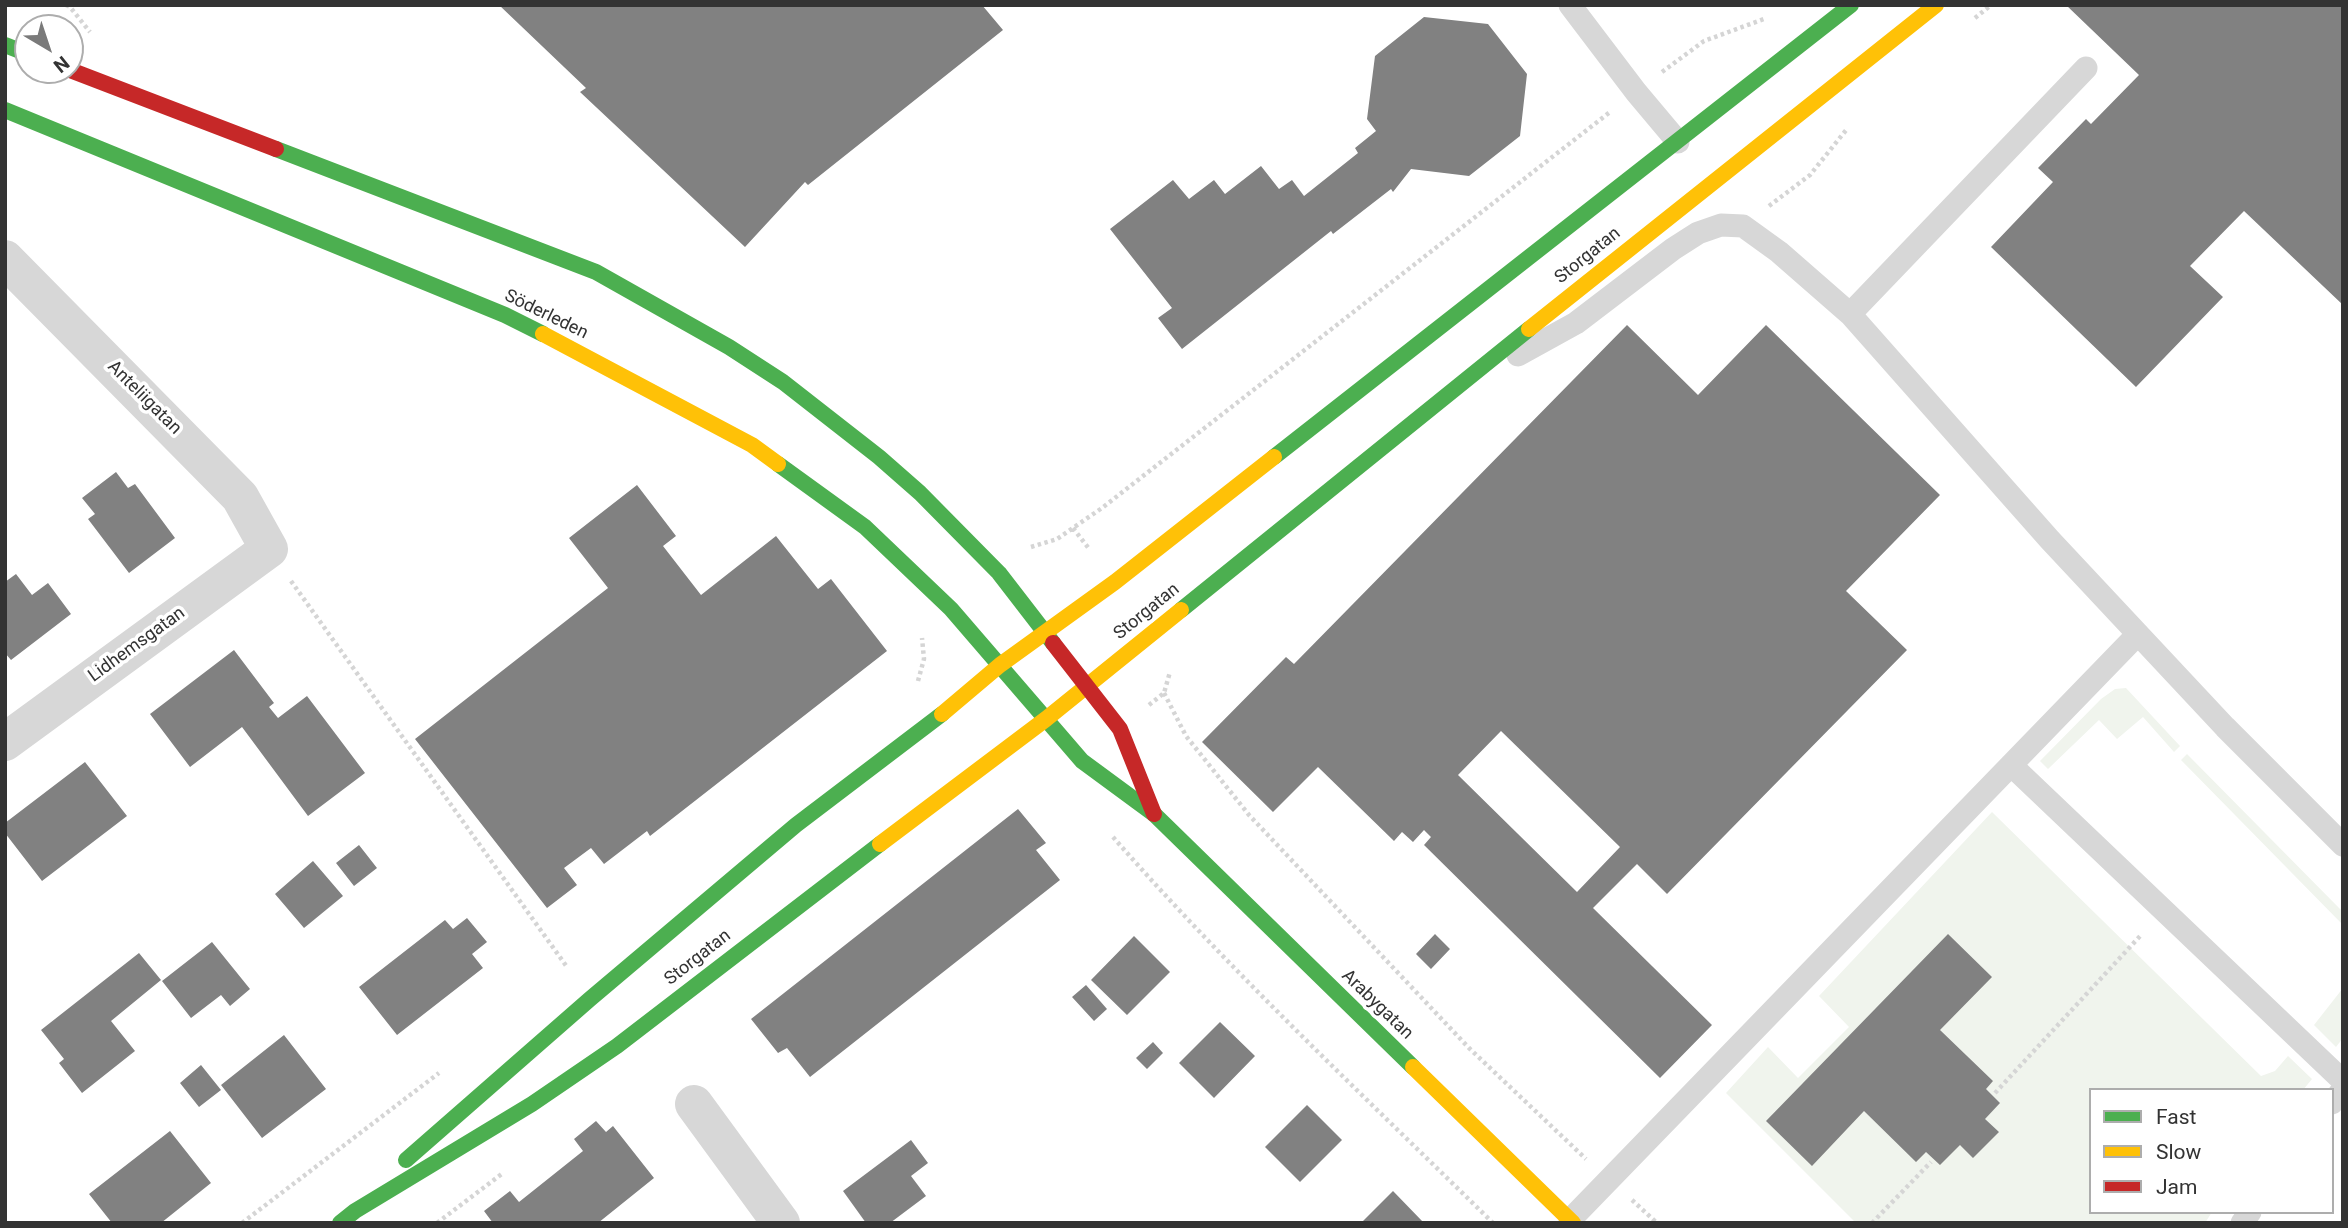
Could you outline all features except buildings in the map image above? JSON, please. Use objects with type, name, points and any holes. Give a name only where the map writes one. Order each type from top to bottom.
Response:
[{"type":"main road","name":"Storgatan","points":[[340,1223],[424,1142],[785,834],[934,721],[1000,665],[1115,582],[1851,5]]},
{"type":"main road","name":"Storgatan","points":[[355,1211],[532,1104],[617,1046],[783,916],[1046,719],[1716,178],[1936,5]]},
{"type":"main road","points":[[84,75],[575,263],[596,272],[729,347],[783,382],[920,493],[999,573],[1045,633]]},
{"type":"main road","name":"Söderleden","points":[[5,110],[505,315],[740,438],[810,485],[865,527],[951,609],[1000,665]]},
{"type":"main road","name":"Arabygatan","points":[[1045,633],[1120,729],[1154,814]]},
{"type":"main road","name":"Arabygatan","points":[[1000,665],[1082,761],[1154,814],[1572,1222]]},
{"type":"street","name":"Anteliigatan","points":[[5,259],[240,497],[269,548]]},
{"type":"street","name":"Lidhemsgatan","points":[[5,742],[269,548]]},
{"type":"street","points":[[694,1104],[781,1223]]},
{"type":"lane","points":[[1570,5],[1678,142]]},
{"type":"lane","points":[[1850,314],[2085,68]]},
{"type":"lane","points":[[1447,395],[1576,323],[1698,233],[1721,225],[1743,226],[1779,252],[1850,314],[2050,540],[2225,727],[2343,845]]},
{"type":"lane","points":[[1572,1222],[1609,1180],[2138,634]]},
{"type":"lane","points":[[2011,765],[2343,1081]]},
{"type":"path","points":[[1030,548],[1057,539],[1102,508],[1704,41],[1774,14]]},
{"type":"path","points":[[269,548],[568,967]]},
{"type":"path","points":[[1164,693],[1186,736],[1249,815],[1469,1048],[1657,1223]]},
{"type":"path","points":[[1112,836],[1167,899],[1291,1027],[1493,1223]]},
{"type":"path","points":[[1995,1093],[2164,910]]},
{"type":"path","points":[[1872,1223],[1931,1162]]},
{"type":"shaded area","points":[[2126,688],[2180,746],[2174,752],[2143,717],[2117,739],[2099,720],[2048,769],[2040,761],[2101,699],[2115,689]]},
{"type":"shaded area","points":[[2187,754],[2343,912],[2342,924],[2181,760]]},
{"type":"shaded area","points":[[1992,812],[2261,1076],[2275,1071],[2288,1056],[2312,1079],[2305,1088],[2089,1088],[2089,1214],[2211,1214],[2205,1223],[1856,1223],[1726,1093],[1768,1047],[1798,1078],[1849,1027],[1819,996]]},
{"type":"shaded area","points":[[2343,988],[2343,1038],[2336,1047],[2314,1025]]},
{"type":"traffic: fast","points":[[1274,457],[1851,5]]},
{"type":"traffic: fast","points":[[5,45],[14,49]]},
{"type":"traffic: fast","points":[[5,110],[505,315],[543,334]]},
{"type":"traffic: fast","points":[[276,149],[596,272],[729,347],[783,382],[879,457],[920,493],[999,573],[1053,643]]},
{"type":"traffic: fast","points":[[1181,610],[1529,329]]},
{"type":"traffic: fast","points":[[778,464],[865,527],[951,609],[1082,761],[1154,814],[1413,1067]]},
{"type":"traffic: fast","points":[[406,1160],[590,999],[796,825],[942,714]]},
{"type":"traffic: fast","points":[[340,1223],[355,1211],[532,1104],[617,1046],[880,844]]},
{"type":"traffic: slow","points":[[1529,329],[1936,5]]},
{"type":"traffic: slow","points":[[543,334],[752,445],[778,464]]},
{"type":"traffic: slow","points":[[942,714],[1000,665],[1115,582],[1274,457]]},
{"type":"traffic: slow","points":[[880,844],[1046,719],[1181,610]]},
{"type":"traffic: slow","points":[[1413,1067],[1573,1223]]},
{"type":"traffic: jam","points":[[84,75],[276,149]]},
{"type":"traffic: jam","points":[[1053,643],[1120,729],[1154,814]]}]
